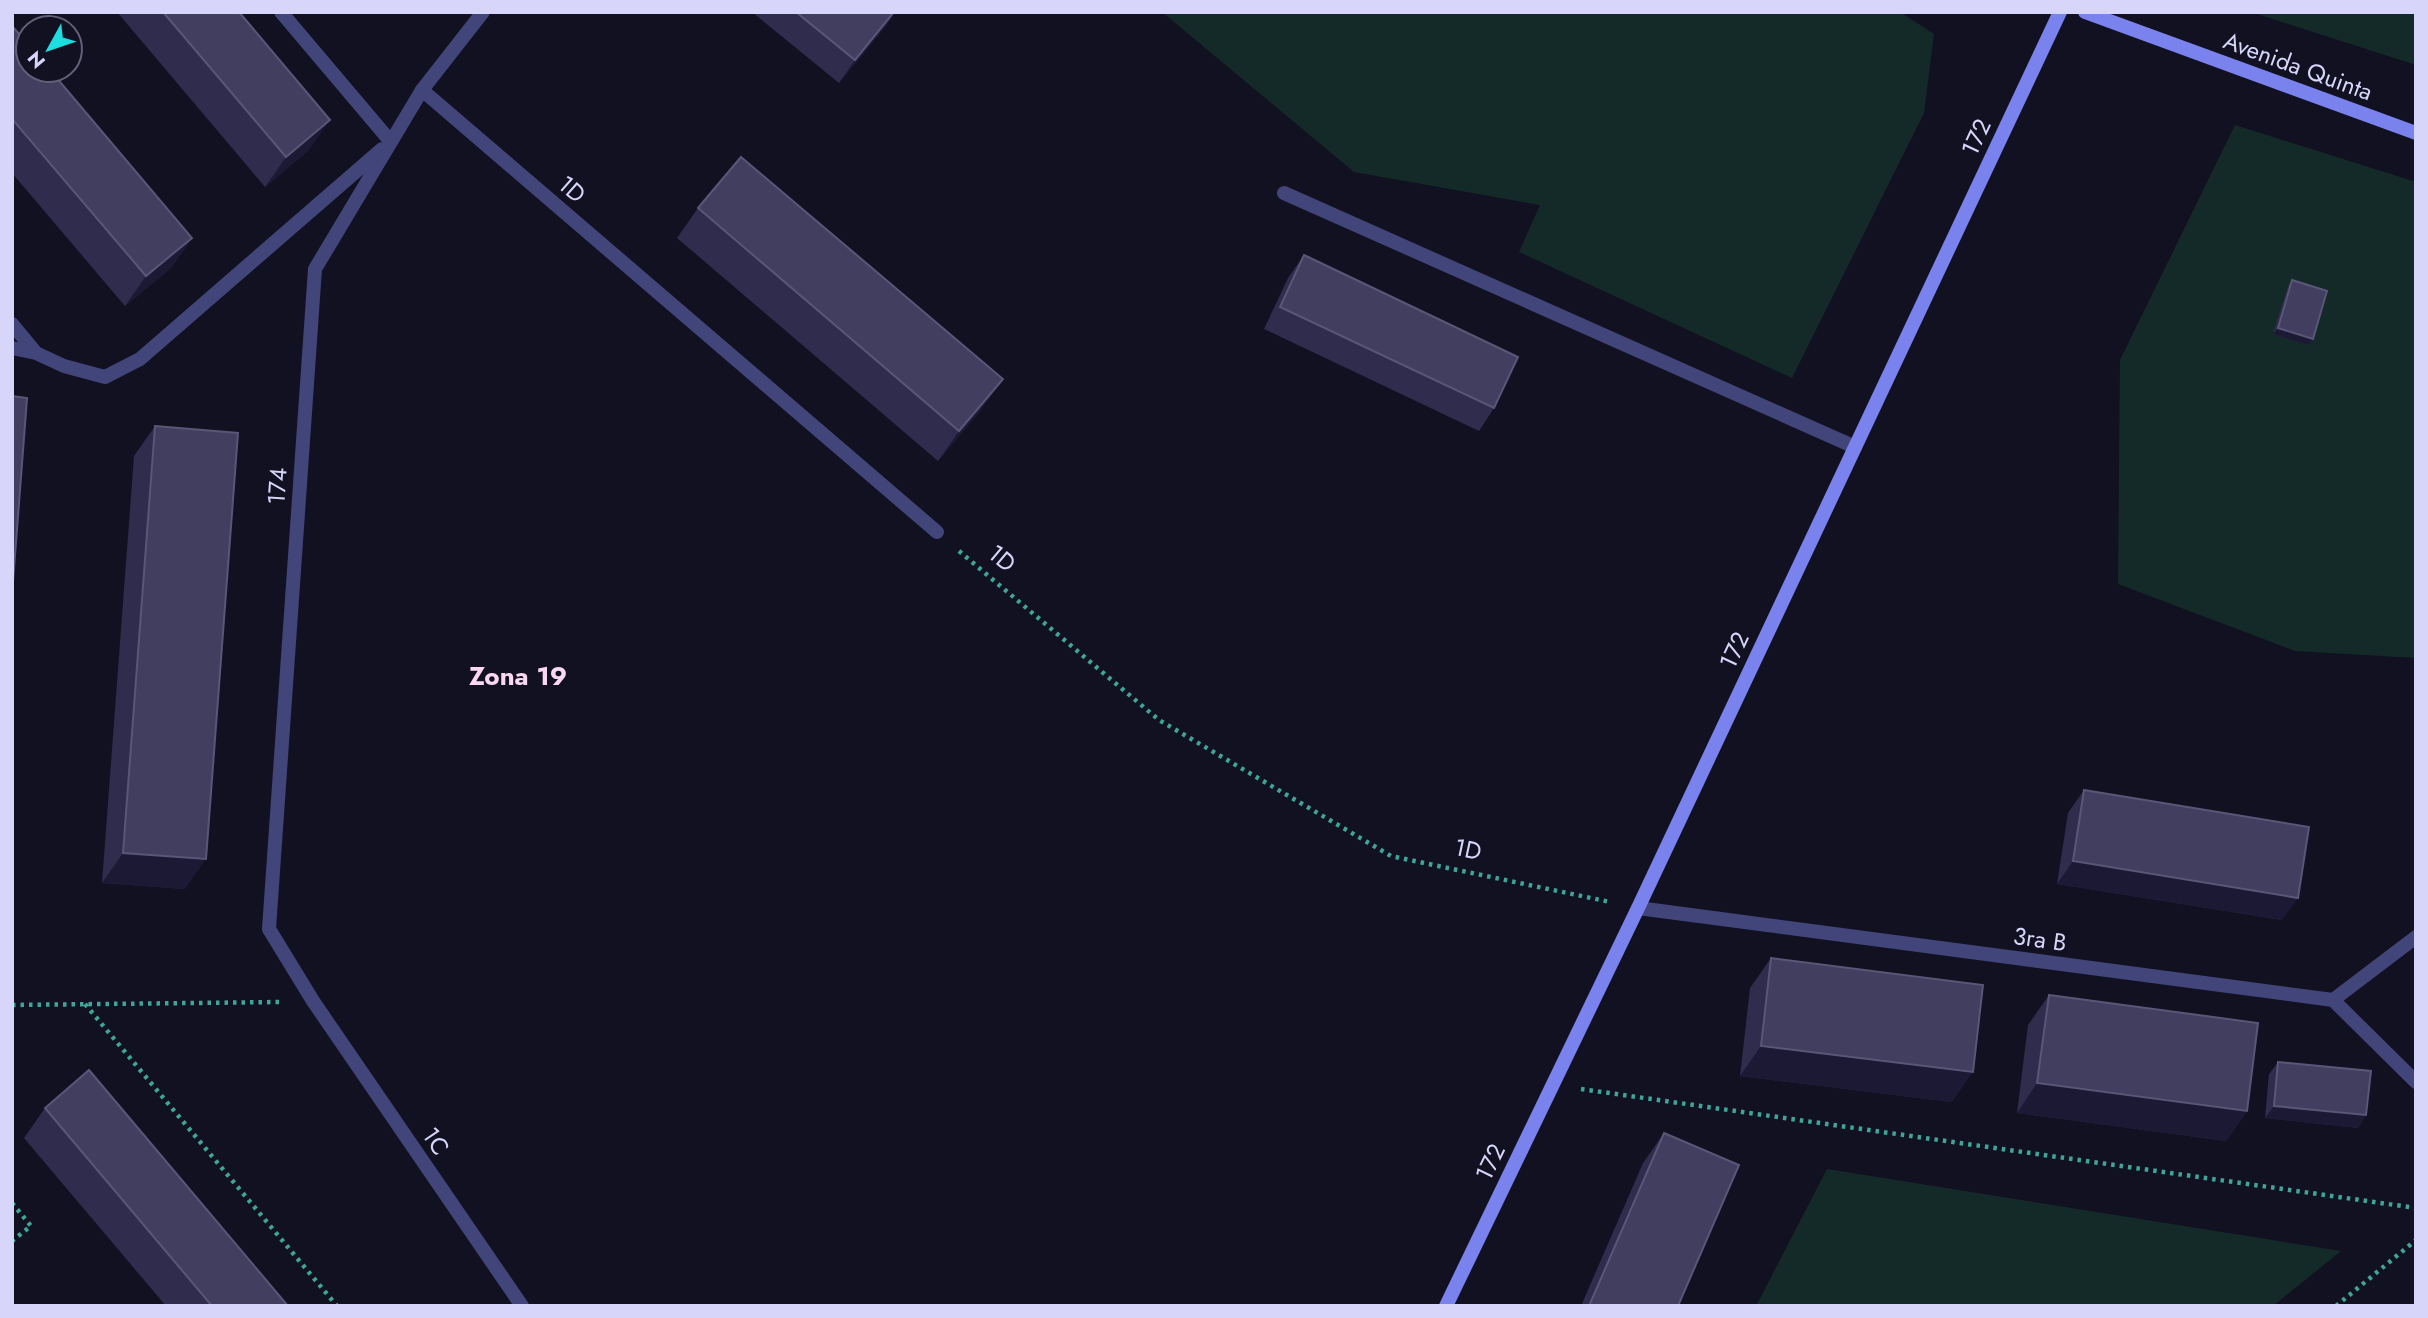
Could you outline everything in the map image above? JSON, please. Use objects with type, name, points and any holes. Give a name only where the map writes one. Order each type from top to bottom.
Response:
[{"type":"street","points":[[12,348],[36,353],[64,366],[105,377],[140,359],[391,142],[281,12]]},
{"type":"street","name":"174","points":[[313,1001],[269,929],[315,269],[422,90],[483,12]]},
{"type":"street","name":"172","points":[[1446,1306],[1638,908],[2060,12]]},
{"type":"street","name":"Avenida Quinta","points":[[2085,12],[2416,133]]},
{"type":"street","name":"1D","points":[[422,90],[937,532]]},
{"type":"street","points":[[1284,193],[1855,447]]},
{"type":"street","points":[[12,324],[36,353]]},
{"type":"street","name":"3ra B","points":[[1638,908],[2333,1000]]},
{"type":"street","points":[[2416,937],[2333,1000],[2416,1082]]},
{"type":"street","name":"1C","points":[[313,1001],[522,1306]]},
{"type":"path","name":"1D","points":[[937,532],[1159,720],[1391,856],[1638,908]]},
{"type":"path","points":[[12,1005],[313,1001]]},
{"type":"path","points":[[85,1004],[337,1306]]},
{"type":"path","points":[[1553,1085],[2416,1208]]},
{"type":"path","points":[[12,1203],[31,1226],[12,1241]]},
{"type":"path","points":[[2336,1306],[2416,1240]]},
{"type":"green space","points":[[1162,12],[1900,12],[1934,34],[1924,113],[1792,378],[1519,252],[1540,205],[1354,172]]},
{"type":"green space","points":[[2251,12],[2416,12],[2416,65]]},
{"type":"green space","points":[[2235,125],[2416,182],[2416,658],[2295,651],[2118,584],[2120,360]]},
{"type":"green space","points":[[1827,1169],[2341,1251],[2273,1306],[1756,1306]]},
{"type":"building","points":[[163,12],[239,12],[330,120],[286,157]]},
{"type":"building","points":[[796,12],[894,12],[855,60]]},
{"type":"building","points":[[12,26],[14,84],[62,84],[192,238],[146,276],[12,119]]},
{"type":"building","points":[[741,157],[1003,379],[959,431],[698,208]]},
{"type":"building","points":[[1304,255],[1518,357],[1494,408],[1280,307]]},
{"type":"building","points":[[2292,280],[2327,291],[2313,339],[2278,328]]},
{"type":"building","points":[[12,396],[27,398],[12,595]]},
{"type":"building","points":[[155,426],[238,433],[206,859],[123,853]]},
{"type":"building","points":[[2084,790],[2309,827],[2298,898],[2073,861]]},
{"type":"building","points":[[1771,958],[1983,985],[1973,1072],[1761,1046]]},
{"type":"building","points":[[2049,995],[2258,1023],[2247,1111],[2037,1083]]},
{"type":"building","points":[[2278,1062],[2371,1071],[2366,1115],[2274,1106]]},
{"type":"building","points":[[89,1070],[288,1306],[212,1306],[45,1108]]},
{"type":"building","points":[[1664,1133],[1739,1165],[1678,1306],[1589,1306]]},
{"type":"district","name":"Zona 19","points":[[518,676]]}]
